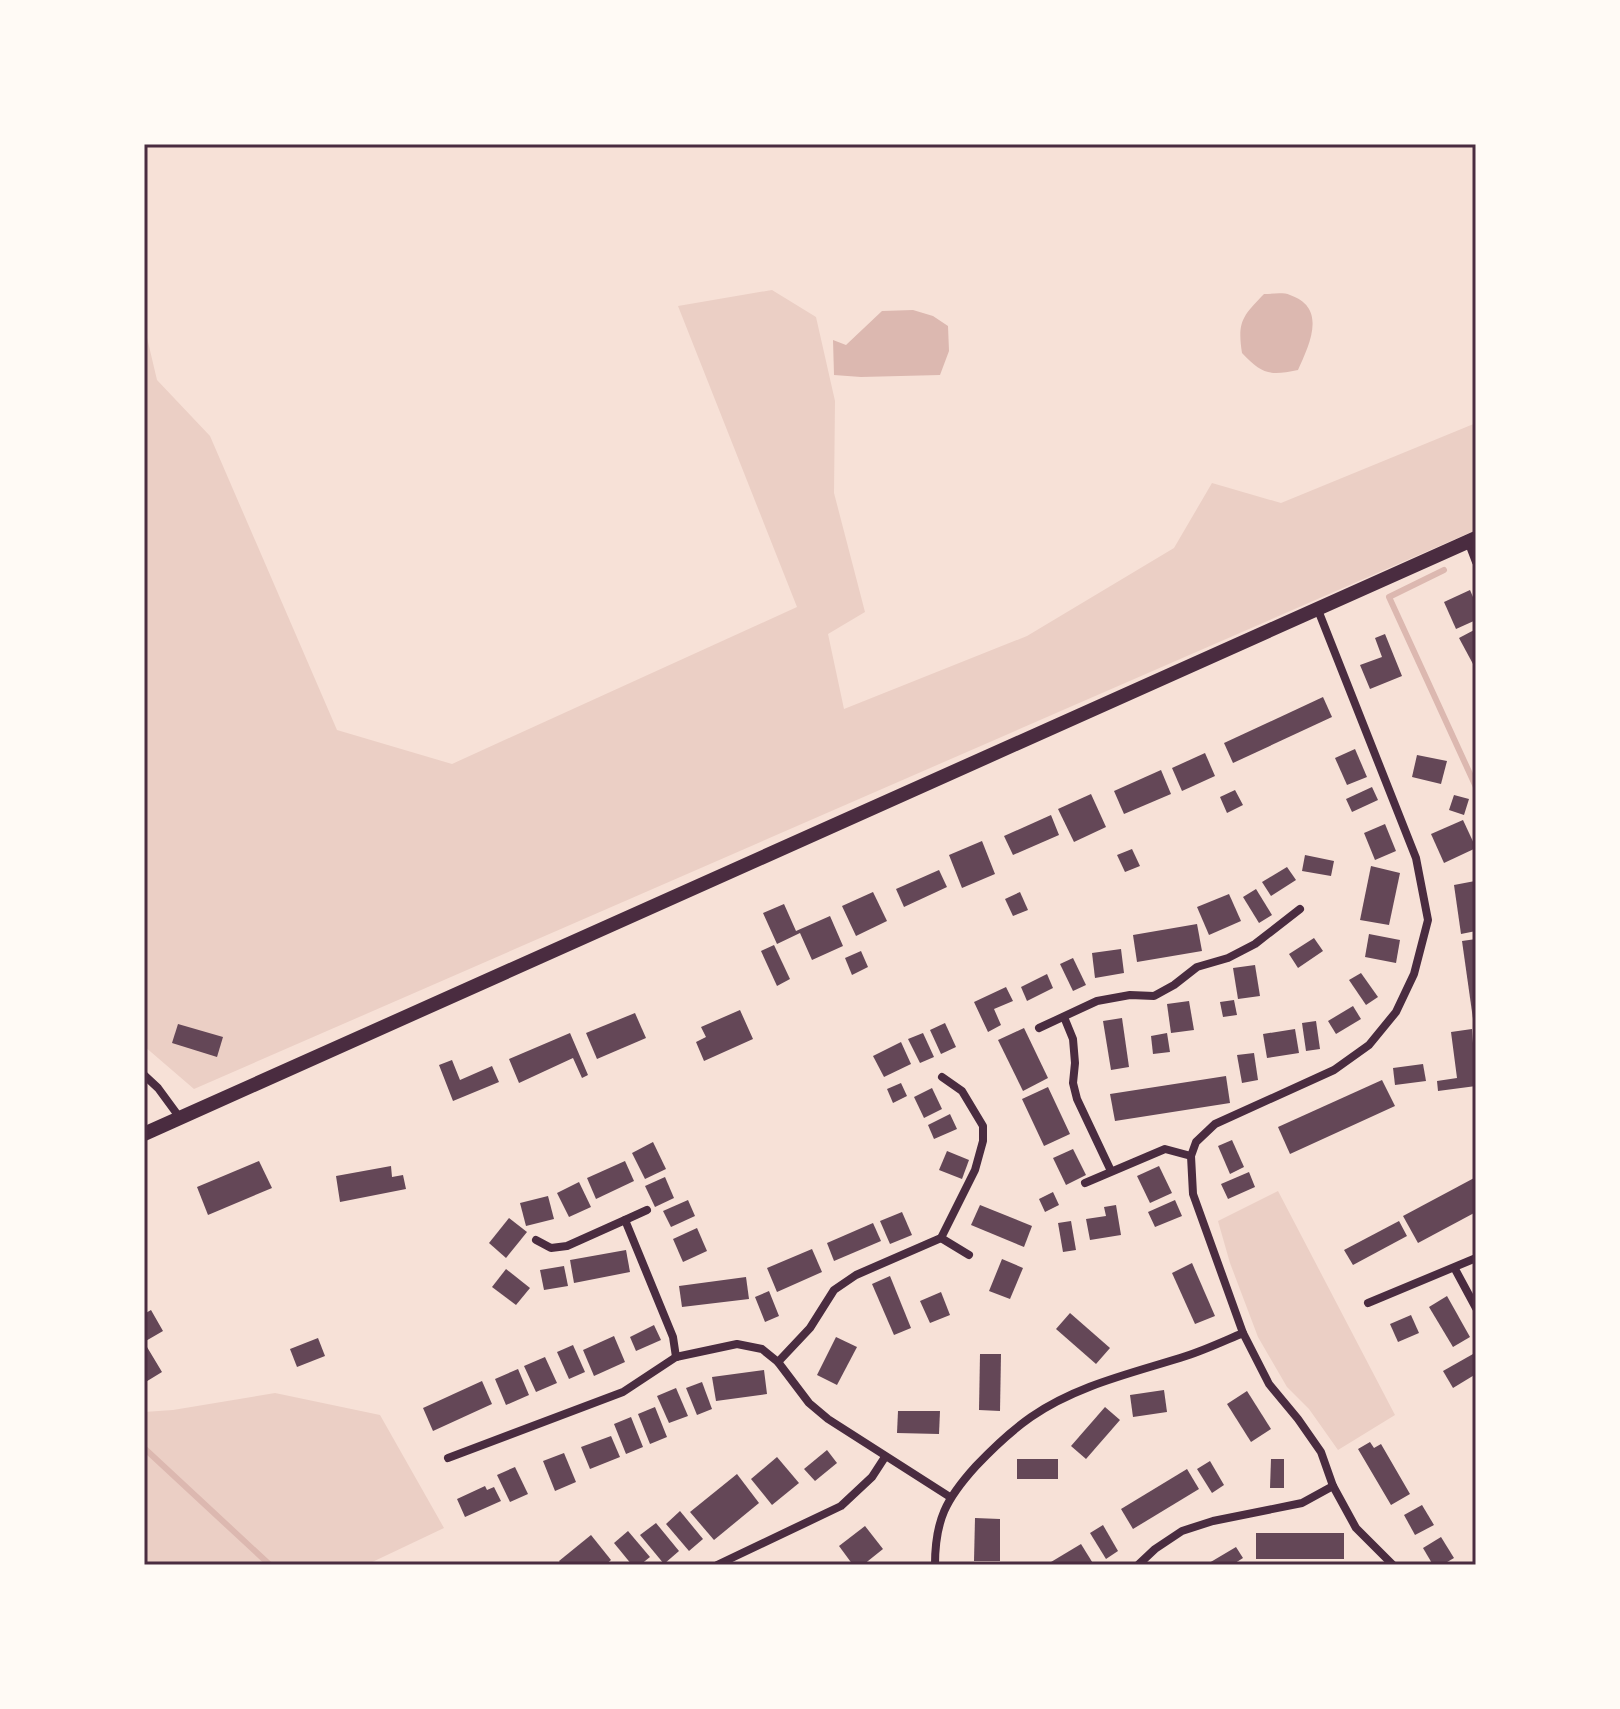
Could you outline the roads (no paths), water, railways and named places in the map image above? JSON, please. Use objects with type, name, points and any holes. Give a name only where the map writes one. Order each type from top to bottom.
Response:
[{"type":"street","points":[[144,1134],[1472,540],[1476,562]]},
{"type":"street","points":[[1318,610],[1416,858],[1428,920],[1414,974],[1396,1012],[1369,1045],[1334,1070],[1215,1124],[1196,1142],[1191,1156],[1193,1194],[1243,1333],[1269,1384],[1321,1452],[1333,1486],[1356,1528],[1393,1565]]},
{"type":"street","points":[[1039,1028],[1097,1001],[1130,995],[1154,996],[1197,967],[1228,958],[1255,944],[1300,909]]},
{"type":"street","points":[[1064,1017],[1073,1039],[1073,1083],[1077,1099],[1111,1171]]},
{"type":"street","points":[[144,1075],[180,1118]]},
{"type":"street","points":[[778,1362],[810,1328],[834,1290],[856,1275],[941,1238],[975,1170],[983,1141],[983,1126],[962,1091],[942,1077]]},
{"type":"street","points":[[1085,1183],[1165,1149],[1191,1156]]},
{"type":"street","points":[[536,1240],[551,1248],[567,1246],[647,1210]]},
{"type":"street","points":[[625,1220],[673,1337],[676,1357]]},
{"type":"street","points":[[941,1238],[969,1255]]},
{"type":"street","points":[[1368,1303],[1476,1258]]},
{"type":"street","points":[[1455,1269],[1476,1308]]},
{"type":"street","points":[[935,1565],[935,1537],[950,1497],[987,1454],[1033,1415],[1129,1372],[1187,1356],[1243,1333]]},
{"type":"street","points":[[448,1458],[623,1392],[676,1357],[737,1344],[762,1349],[778,1362],[809,1403],[885,1457],[950,1497]]},
{"type":"street","points":[[717,1565],[841,1506],[872,1477],[885,1457]]},
{"type":"street","points":[[1138,1565],[1182,1531],[1213,1521],[1302,1503],[1333,1486]]},
{"type":"waterway","points":[[1444,570],[1389,597],[1476,787]]},
{"type":"waterway","points":[[144,1448],[270,1565]]}]
